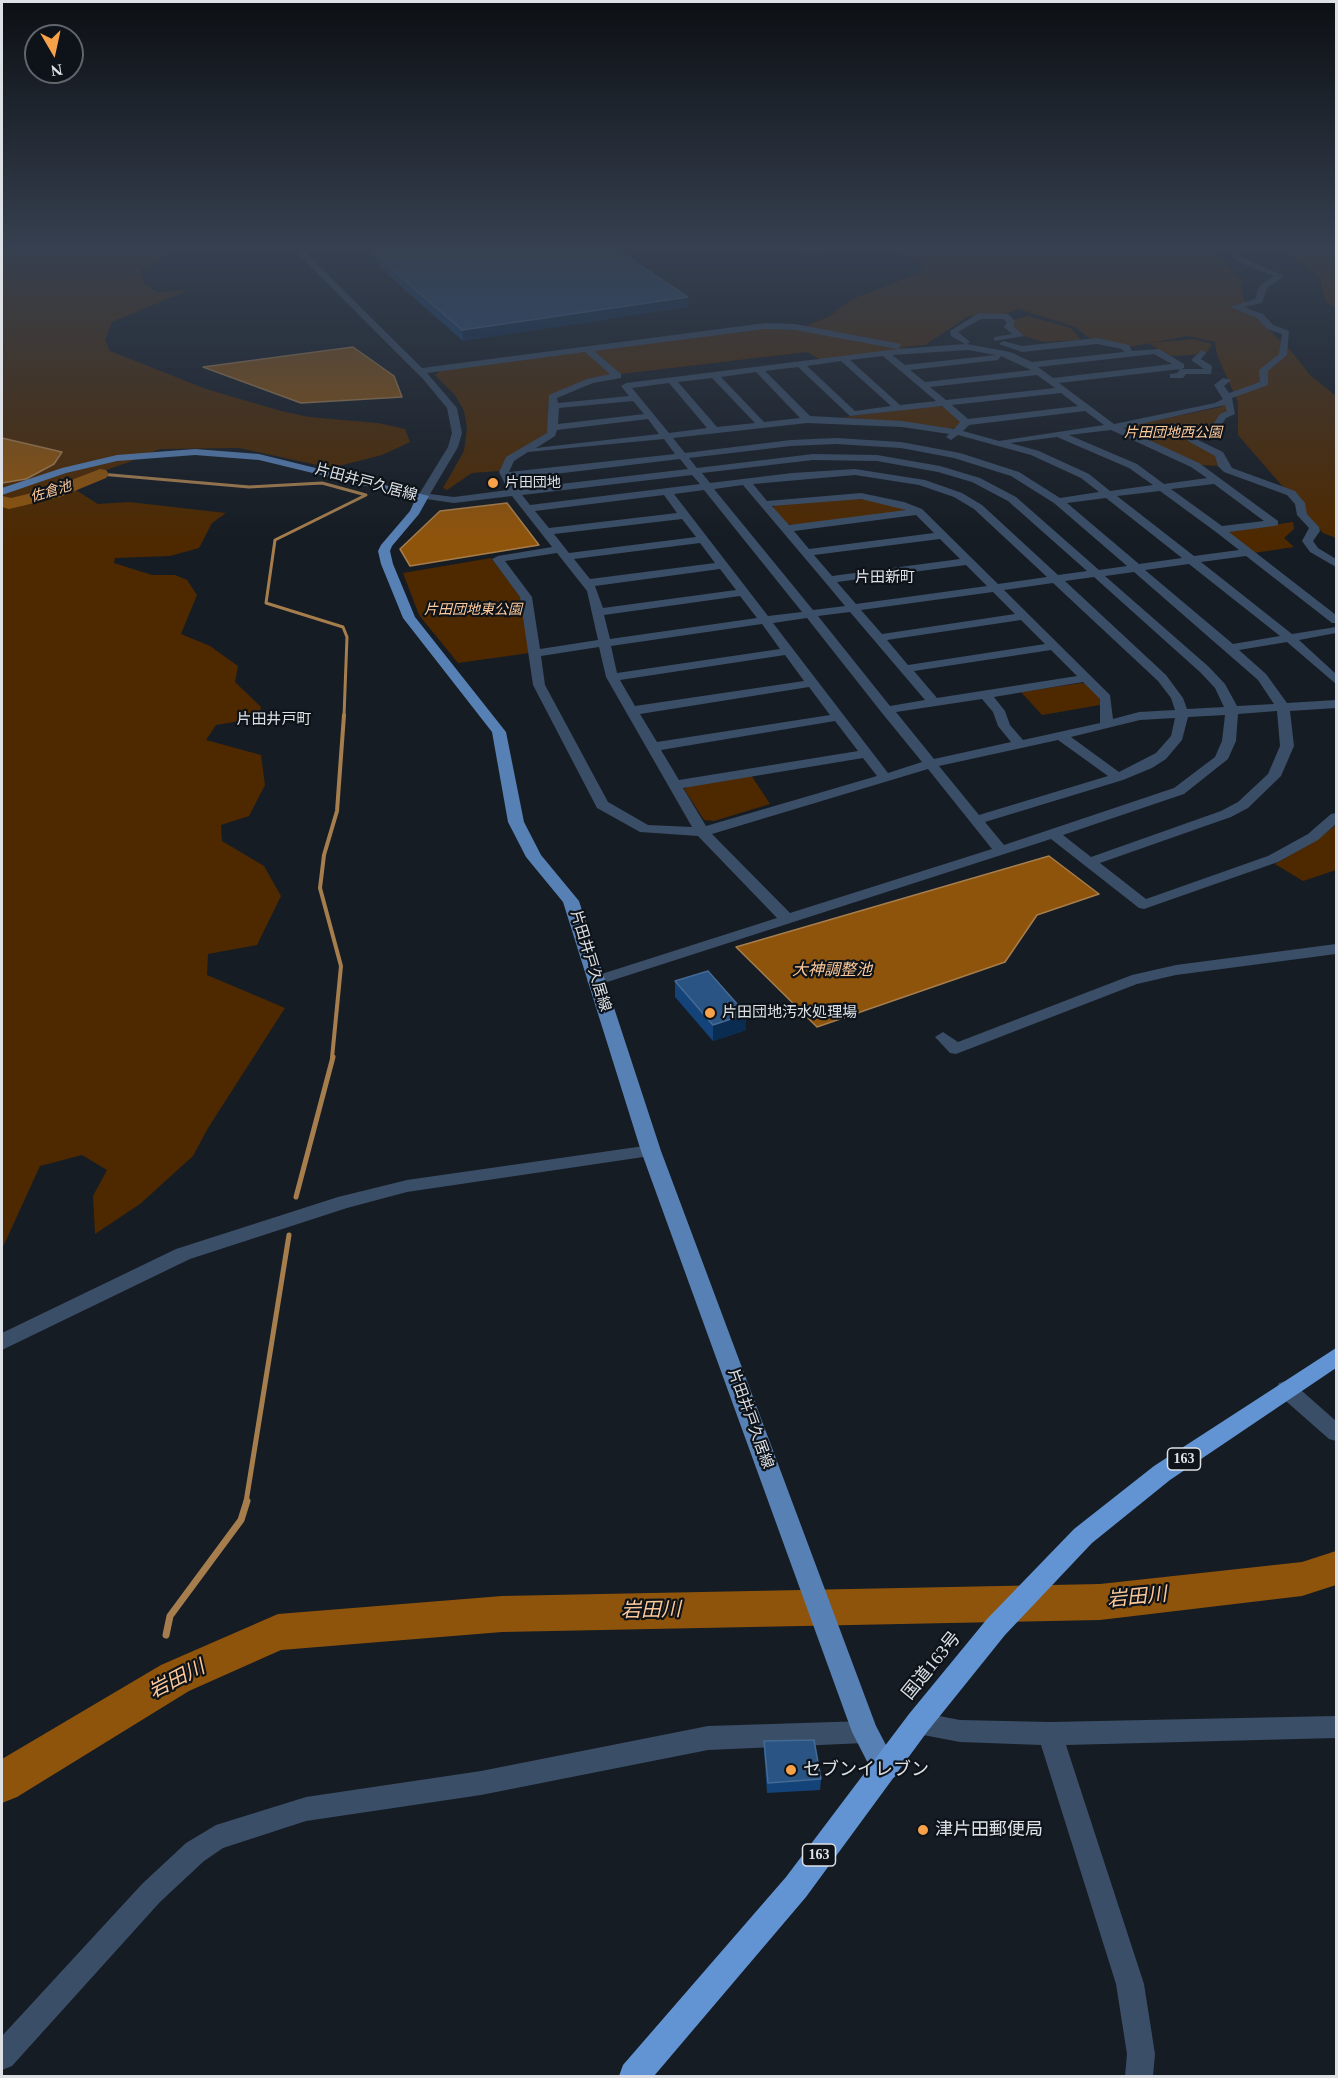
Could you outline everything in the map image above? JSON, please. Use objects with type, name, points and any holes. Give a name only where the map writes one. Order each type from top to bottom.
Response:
[{"type":"highway","name":"国道163号","points":[[634,2076],[796,1887],[918,1723],[996,1627],[1043,1576],[1083,1536],[1162,1473],[1336,1357]]},
{"type":"main road","name":"片田井戸久居線","points":[[2,492],[62,471],[117,458],[195,452],[259,457],[423,496],[415,512],[387,545],[384,551],[387,564],[409,618],[499,732],[516,822],[534,857],[571,901],[651,1151],[865,1732],[885,1768]]},
{"type":"street","points":[[395,346],[449,402],[455,415],[457,433],[450,455],[423,496],[454,500],[833,456],[921,464],[976,480],[1005,494],[1205,670],[1221,687],[1232,710],[1229,741],[1221,759],[1206,773],[1179,791],[788,921],[595,981]]},
{"type":"street","points":[[420,371],[612,346]]},
{"type":"street","points":[[900,346],[919,349],[925,346]]},
{"type":"street","points":[[626,386],[949,346],[987,350],[1011,356],[1029,365],[1112,427],[1175,454],[1217,480],[1274,523],[1220,530]]},
{"type":"street","points":[[1012,346],[1022,348],[1044,346]]},
{"type":"street","points":[[1121,346],[1126,347],[1129,354]]},
{"type":"street","points":[[998,441],[1112,427],[1218,405],[1227,398],[1265,383],[1263,370],[1283,356],[1285,346]]},
{"type":"street","points":[[587,349],[626,386],[1000,850]]},
{"type":"street","points":[[1029,365],[1156,351],[1180,366],[1051,381]]},
{"type":"street","points":[[788,921],[702,832],[612,676],[593,591],[514,493],[504,468],[519,453],[547,439],[554,427],[552,397],[590,381],[805,353],[815,362]]},
{"type":"street","points":[[885,353],[966,422]]},
{"type":"street","points":[[519,453],[1178,376],[1183,372],[1207,373],[1209,368],[1195,360],[1202,353]]},
{"type":"street","points":[[903,368],[1011,356]]},
{"type":"street","points":[[843,358],[899,408]]},
{"type":"street","points":[[800,364],[854,414]]},
{"type":"street","points":[[758,369],[808,420],[891,423],[956,432],[998,441],[1052,460],[1085,476],[1111,494],[1289,638],[1336,680]]},
{"type":"street","points":[[924,385],[1039,372]]},
{"type":"street","points":[[714,375],[761,424]]},
{"type":"street","points":[[671,380],[714,430]]},
{"type":"street","points":[[1226,380],[1219,385],[1232,412],[1223,416],[1217,424],[1193,435],[1193,441],[1219,454],[1223,466],[1228,470],[1291,493],[1300,502],[1302,515],[1314,527],[1315,531],[1307,541],[1314,550],[1336,564]]},
{"type":"street","points":[[554,406],[635,398]]},
{"type":"street","points":[[883,499],[966,422],[1087,408]]},
{"type":"street","points":[[554,427],[650,416]]},
{"type":"street","points":[[1057,434],[1133,466],[1165,487],[1336,620]]},
{"type":"street","points":[[506,477],[818,442],[879,443],[936,451],[979,461],[1015,474],[1058,501],[1262,677],[1283,707],[1288,736],[1284,756],[1265,787],[1243,805],[1209,822],[1090,862]]},
{"type":"street","points":[[527,509],[821,473],[855,472],[906,479],[941,488],[978,507],[1162,678],[1177,698],[1182,713],[1177,737],[1161,756],[1147,765],[1118,777],[976,820]]},
{"type":"street","points":[[1058,501],[1217,480]]},
{"type":"street","points":[[746,482],[933,702]]},
{"type":"street","points":[[667,492],[885,778]]},
{"type":"street","points":[[765,504],[839,496],[883,499],[918,511],[1106,698],[1107,725]]},
{"type":"street","points":[[786,529],[918,511]]},
{"type":"street","points":[[546,532],[685,514]]},
{"type":"street","points":[[807,554],[944,535]]},
{"type":"street","points":[[704,539],[498,559],[526,597],[539,685],[602,805],[645,828],[702,832],[931,764],[1139,716],[1336,704]]},
{"type":"street","points":[[535,653],[1248,552]]},
{"type":"street","points":[[829,579],[969,561]]},
{"type":"street","points":[[588,583],[723,565]]},
{"type":"street","points":[[598,612],[744,592]]},
{"type":"street","points":[[879,638],[1025,616]]},
{"type":"street","points":[[1230,648],[1336,630]]},
{"type":"street","points":[[905,669],[1056,646]]},
{"type":"street","points":[[612,676],[788,651]]},
{"type":"street","points":[[887,710],[1088,678]]},
{"type":"street","points":[[631,711],[813,683]]},
{"type":"street","points":[[985,694],[999,711],[1004,726],[1020,744]]},
{"type":"street","points":[[652,747],[839,717]]},
{"type":"street","points":[[1060,735],[1118,777]]},
{"type":"street","points":[[674,785],[867,754]]},
{"type":"street","points":[[1053,834],[1144,905],[1280,856],[1313,837],[1336,817]]},
{"type":"street","points":[[943,1037],[956,1049],[1132,981],[1176,970],[1336,949]]},
{"type":"street","points":[[2,1342],[183,1254],[344,1202],[407,1186],[651,1151]]},
{"type":"street","points":[[1286,1389],[1336,1433]]},
{"type":"street","points":[[918,1723],[960,1731],[1050,1734],[1336,1727]]},
{"type":"street","points":[[2,2056],[151,1893],[195,1852],[216,1838],[306,1809],[481,1784],[708,1738],[865,1732]]},
{"type":"street","points":[[1050,1734],[1130,1984],[1141,2054],[1138,2076]]},
{"type":"green space","points":[[2,346],[108,346],[110,351],[206,389],[309,417],[378,423],[405,429],[410,442],[382,455],[331,468],[239,448],[160,449],[66,484],[98,504],[129,502],[226,513],[212,523],[199,548],[170,556],[115,558],[114,563],[152,575],[175,575],[187,580],[197,595],[181,634],[210,646],[238,666],[235,682],[261,707],[259,718],[216,725],[206,740],[261,755],[265,785],[249,816],[221,825],[222,841],[264,866],[281,896],[257,945],[208,954],[207,975],[285,1008],[208,1128],[193,1156],[140,1204],[95,1234],[93,1196],[107,1170],[82,1155],[40,1166],[2,1249],[2,483],[26,479],[53,464],[61,452],[2,438]]},
{"type":"green space","points":[[619,346],[913,346],[901,347],[906,349],[821,360],[807,352],[621,374],[549,397],[548,430],[545,436],[507,458],[499,471],[472,473],[447,490],[443,488],[464,451],[467,428],[464,411],[455,395],[435,375],[441,370]]},
{"type":"green space","points":[[1153,346],[1211,346],[1206,354],[1170,356]]},
{"type":"green space","points":[[1216,346],[1286,346],[1310,375],[1336,396],[1336,538],[1323,533],[1238,435],[1238,402],[1217,355]]},
{"type":"green space","name":"片田団地西公園","points":[[1225,402],[1229,409],[1217,421],[1189,435],[1190,440],[1217,455],[1219,466],[1199,465],[1122,427],[1221,407]]},
{"type":"green space","points":[[944,407],[961,422],[955,428],[948,429],[843,417]]},
{"type":"green space","points":[[841,498],[872,500],[904,508],[905,511],[794,525],[787,524],[773,508],[775,505]]},
{"type":"green space","points":[[1293,522],[1294,529],[1284,538],[1294,547],[1254,553],[1227,532]]},
{"type":"green space","name":"片田団地東公園","points":[[491,558],[521,598],[529,653],[458,663],[419,615],[403,573]]},
{"type":"green space","points":[[1081,683],[1089,684],[1100,698],[1100,705],[1042,715],[1021,692]]},
{"type":"green space","points":[[751,775],[770,804],[714,821],[704,820],[684,789],[688,786]]},
{"type":"green space","points":[[1336,825],[1336,870],[1303,881],[1275,864],[1317,840]]},
{"type":"water","points":[[353,347],[394,376],[402,397],[301,403],[203,367]]},
{"type":"water","points":[[2,438],[62,452],[54,464],[26,479],[2,483]]},
{"type":"water","points":[[507,503],[539,545],[410,566],[400,549],[440,511]]},
{"type":"water","name":"大神調整池","points":[[1049,856],[1099,894],[1037,915],[1005,962],[817,1027],[736,947]]},
{"type":"building","points":[[708,971],[746,1014],[713,1025],[675,981]]},
{"type":"building","name":"セブンイレブン","points":[[814,1740],[821,1779],[768,1783],[764,1741]]},
{"type":"waterway","points":[[100,474],[249,487],[322,483],[366,495],[275,540],[266,603],[343,627],[347,637],[344,716]]},
{"type":"waterway","name":"佐倉池","points":[[2,501],[9,504],[54,493],[100,474]]},
{"type":"waterway","points":[[332,1058],[341,966],[320,888],[324,855],[337,811],[344,715]]},
{"type":"waterway","points":[[296,1197],[333,1057]]},
{"type":"waterway","points":[[246,1502],[289,1235]]},
{"type":"waterway","points":[[166,1635],[170,1616],[241,1520],[247,1501]]},
{"type":"waterway","name":"岩田川","points":[[2,1782],[175,1678],[278,1632],[502,1614],[1100,1602],[1302,1579],[1336,1568]]},
{"type":"place","name":"片田団地","points":[[493,483]]},
{"type":"place","name":"片田団地汚水処理場","points":[[710,1013]]},
{"type":"place","name":"セブンイレブン","points":[[791,1770]]},
{"type":"place","name":"津片田郵便局","points":[[923,1830]]},
{"type":"district","name":"片田新町","points":[[885,578]]},
{"type":"district","name":"片田井戸町","points":[[274,720]]}]
